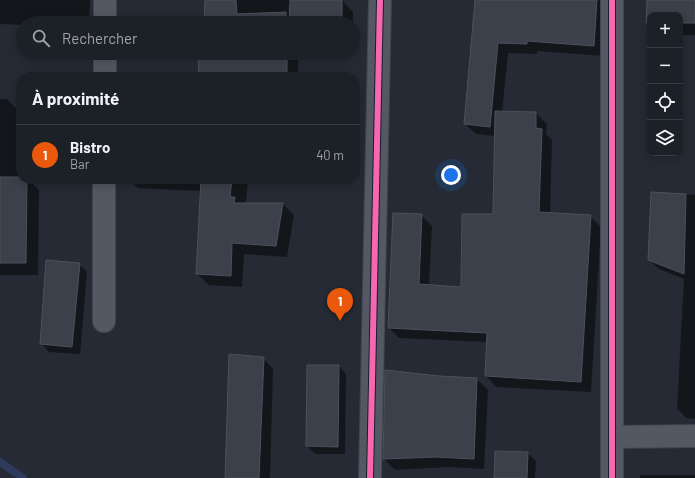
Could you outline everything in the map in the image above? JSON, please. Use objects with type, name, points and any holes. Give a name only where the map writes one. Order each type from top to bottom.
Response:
[{"type":"street","points":[[105,0],[105,16]]},
{"type":"street","points":[[370,478],[380,0]]},
{"type":"street","points":[[612,0],[612,478]]},
{"type":"street","points":[[105,60],[105,72]]},
{"type":"street","points":[[104,184],[104,321]]},
{"type":"street","points":[[612,437],[695,436]]},
{"type":"building","points":[[205,0],[236,0],[237,14],[286,12],[286,16],[204,16]]},
{"type":"building","points":[[290,0],[342,0],[342,16],[289,16]]},
{"type":"building","points":[[475,0],[597,0],[594,46],[527,41],[527,44],[498,43],[490,127],[464,124]]},
{"type":"building","points":[[647,0],[695,0],[695,23],[683,23],[683,12],[647,12],[646,23]]},
{"type":"building","points":[[198,60],[287,60],[287,72],[199,72]]},
{"type":"building","points":[[495,111],[536,112],[536,128],[542,129],[539,212],[591,215],[581,382],[485,376],[487,333],[388,328],[393,213],[422,214],[419,284],[461,287],[462,214],[493,214]]},
{"type":"building","points":[[0,177],[16,177],[16,184],[27,184],[26,263],[0,263]]},
{"type":"building","points":[[201,184],[231,184],[230,197],[235,197],[234,203],[283,203],[276,246],[232,243],[231,276],[196,274]]},
{"type":"building","points":[[651,192],[686,194],[684,274],[648,260]]},
{"type":"building","points":[[46,260],[80,263],[72,347],[40,344]]},
{"type":"building","points":[[229,354],[264,357],[259,478],[225,478]]},
{"type":"building","points":[[307,365],[339,365],[338,447],[306,446]]},
{"type":"building","points":[[385,370],[439,376],[477,378],[474,459],[436,457],[383,459]]},
{"type":"building","points":[[495,451],[528,452],[527,478],[494,478]]},
{"type":"waterway","points":[[0,462],[23,478]]},
{"type":"cycle path","points":[[370,478],[380,0]]},
{"type":"cycle path","points":[[612,0],[612,478]]},
{"type":"place","name":"Bistro","points":[[340,321]]}]
